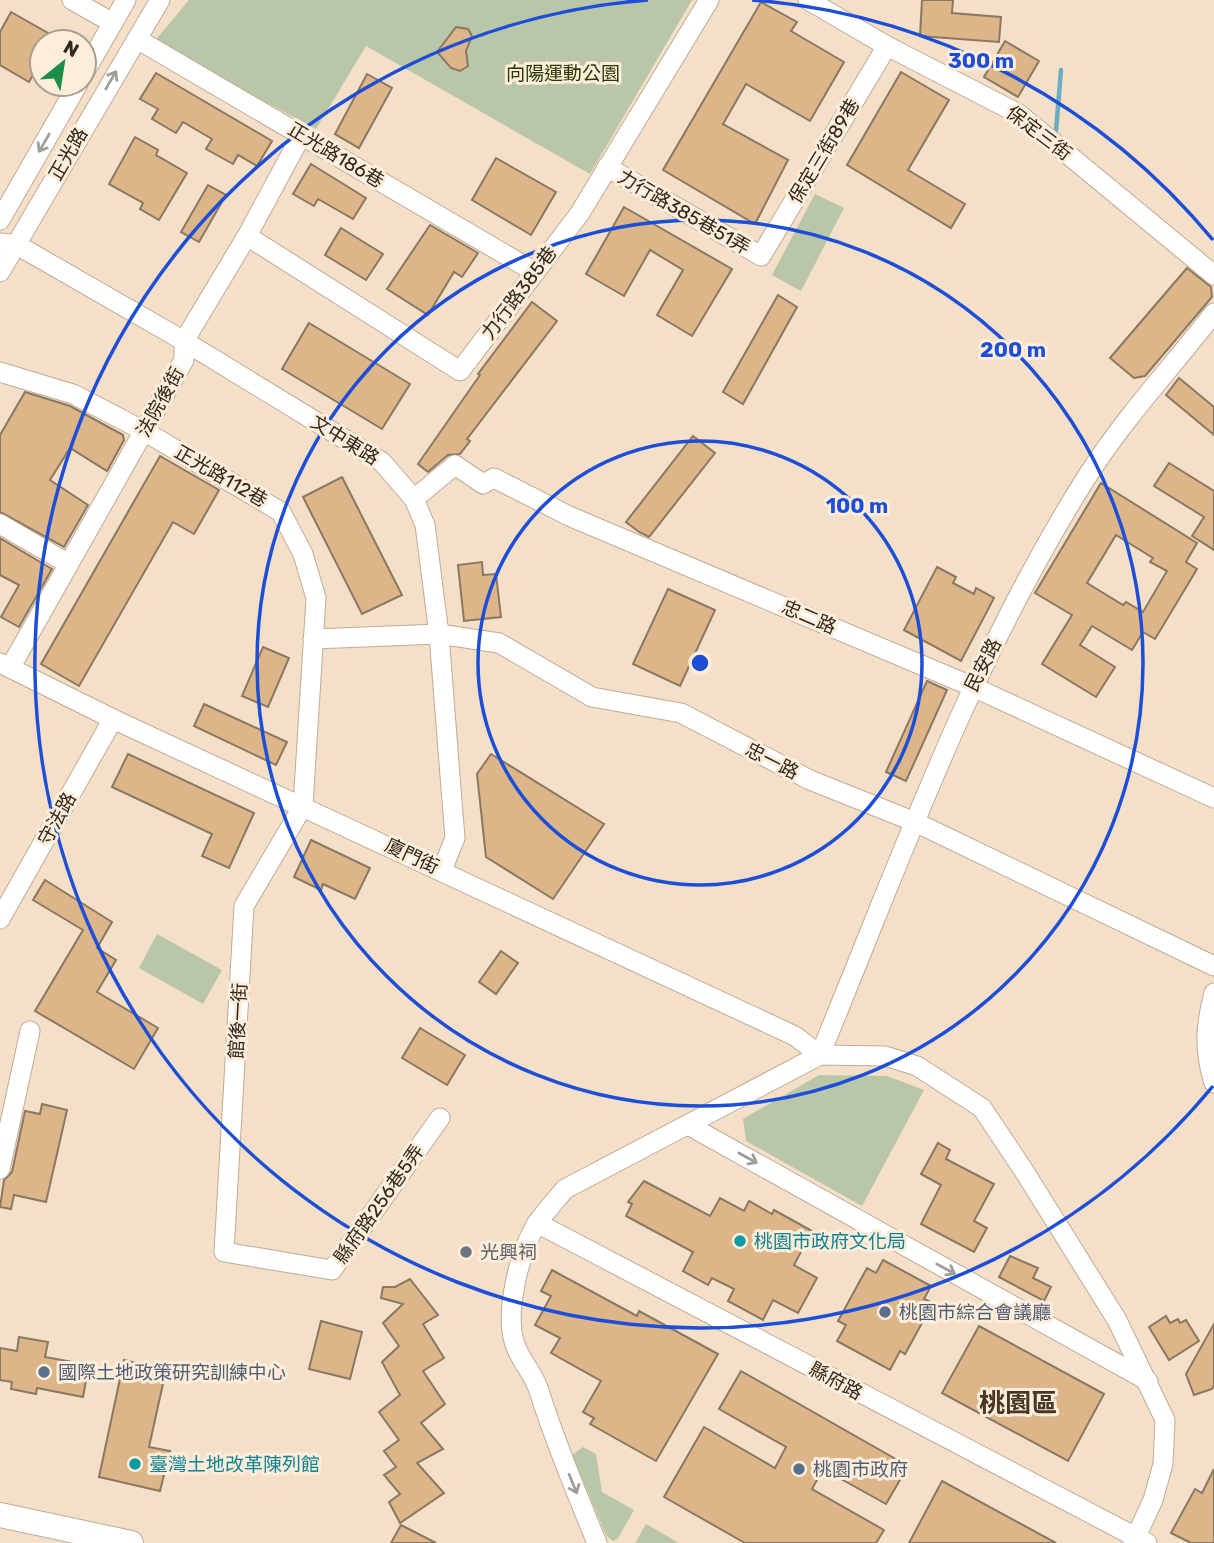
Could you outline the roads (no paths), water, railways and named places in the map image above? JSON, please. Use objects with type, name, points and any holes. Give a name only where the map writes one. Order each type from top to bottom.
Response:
[{"type":"main road","points":[[0,1515],[131,1543]]},
{"type":"street","points":[[72,0],[113,23]]},
{"type":"street","points":[[98,49],[126,0]]},
{"type":"street","name":"力行路385巷","points":[[247,236],[460,371],[580,213],[709,0]]},
{"type":"street","name":"保定三街","points":[[808,0],[887,46],[1019,114],[1214,275]]},
{"type":"street","name":"正光路","points":[[0,272],[8,244],[159,3]]},
{"type":"street","name":"正光路186巷","points":[[137,39],[535,272]]},
{"type":"street","name":"保定三街89巷","points":[[761,256],[887,46]]},
{"type":"street","name":"正光路","points":[[0,220],[70,98]]},
{"type":"street","name":"法院後街","points":[[5,666],[184,360],[184,341],[247,236],[302,134]]},
{"type":"street","name":"力行路385巷51弄","points":[[607,167],[761,256]]},
{"type":"street","points":[[0,220],[8,244]]},
{"type":"street","name":"文中東路","points":[[8,244],[184,341],[382,462],[414,499],[425,525],[439,634],[455,838],[442,870]]},
{"type":"street","name":"民安路","points":[[820,1055],[971,685],[1034,566],[1089,473],[1146,396],[1159,384],[1214,313]]},
{"type":"street","name":"正光路112巷","points":[[0,372],[73,394],[144,431],[281,512],[303,555],[316,598],[303,806]]},
{"type":"street","name":"忠二路","points":[[414,499],[455,465],[483,484],[494,478],[569,516],[971,685],[1214,798]]},
{"type":"street","points":[[0,524],[67,563]]},
{"type":"street","name":"忠一路","points":[[313,639],[439,634],[499,643],[592,697],[681,713],[810,780],[915,822],[1214,966]]},
{"type":"street","name":"廈門街","points":[[5,666],[113,719],[795,1036],[820,1055]]},
{"type":"street","name":"守法路","points":[[0,919],[113,719]]},
{"type":"street","name":"館後一街","points":[[224,1252],[244,906],[303,806]]},
{"type":"street","points":[[1214,993],[1205,1035],[1206,1056],[1214,1083]]},
{"type":"street","points":[[0,1169],[30,1031]]},
{"type":"street","name":"縣府路","points":[[537,1223],[1139,1541],[1163,1464],[1165,1420],[1117,1320],[982,1108],[918,1066],[885,1056],[820,1055],[565,1189],[537,1223],[527,1242],[510,1319],[514,1343],[537,1384],[548,1424],[597,1543]]},
{"type":"street","name":"縣府路256巷5弄","points":[[224,1252],[332,1270],[440,1118]]},
{"type":"street","points":[[688,1125],[1148,1381]]},
{"type":"waterway","points":[[1056,131],[1061,70]]},
{"type":"place","name":"桃園市政府文化局","points":[[740,1241]]},
{"type":"place","name":"光興祠","points":[[466,1252]]},
{"type":"place","name":"桃園市綜合會議廳","points":[[885,1312]]},
{"type":"place","name":"國際土地政策研究訓練中心","points":[[44,1372]]},
{"type":"place","name":"臺灣土地改革陳列館","points":[[135,1464]]},
{"type":"place","name":"桃園市政府","points":[[799,1469]]},
{"type":"district","name":"桃園區","points":[[1018,1403]]},
{"type":"park label","name":"向陽運動公園","points":[[563,73]]}]
